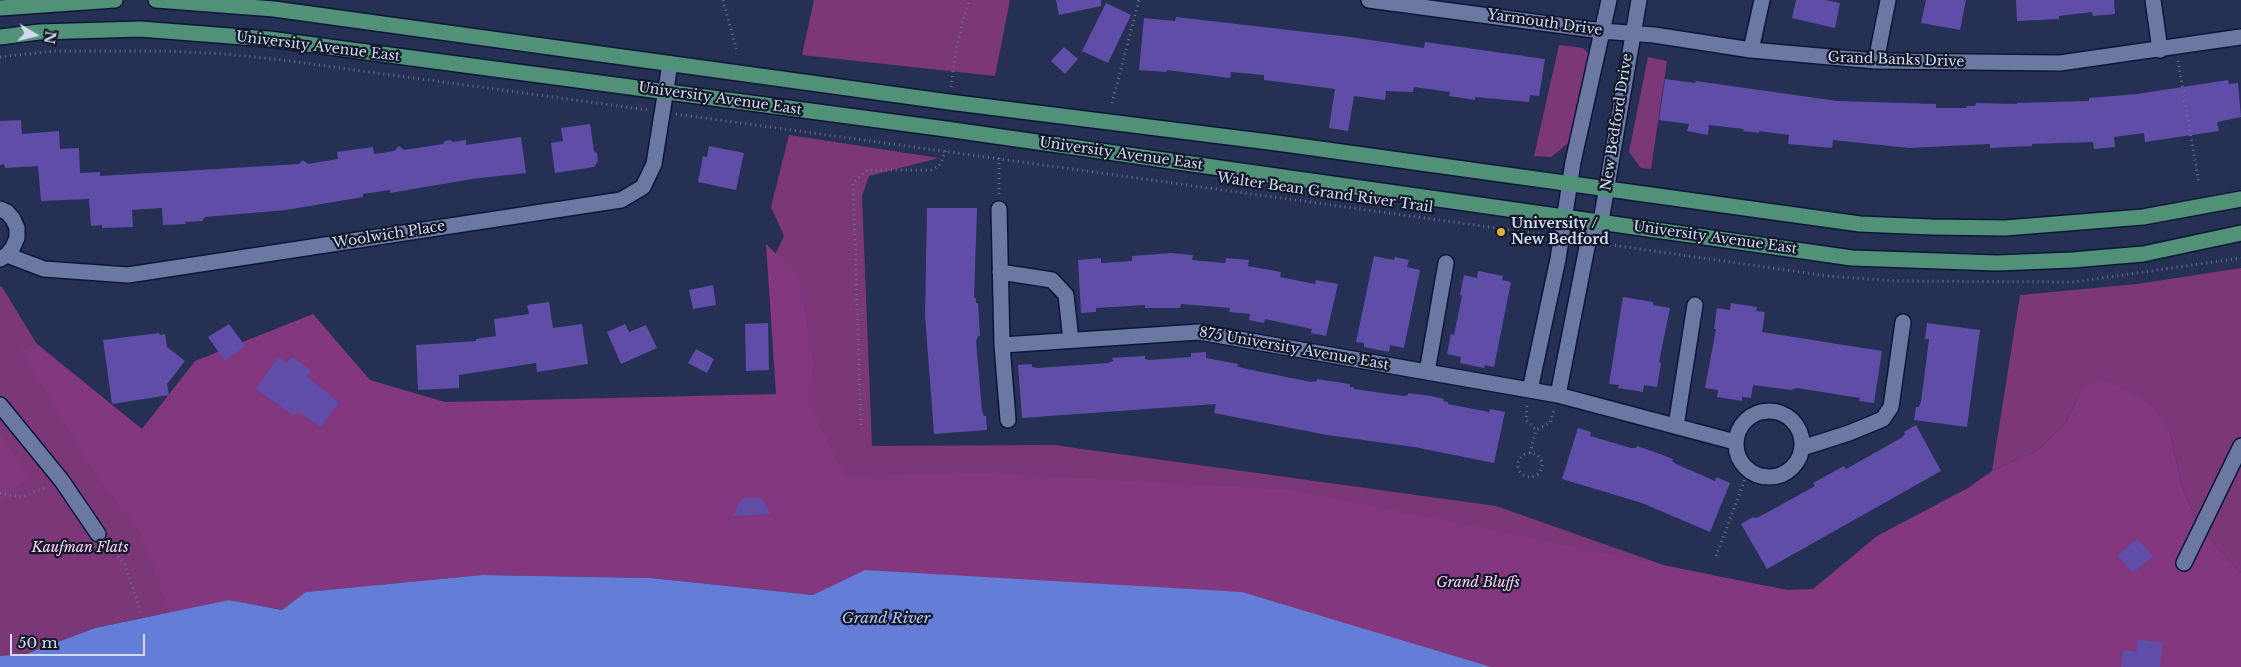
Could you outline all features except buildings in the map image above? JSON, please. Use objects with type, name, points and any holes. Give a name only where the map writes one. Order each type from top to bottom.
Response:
[{"type":"main road","points":[[0,8],[115,0]]},
{"type":"main road","name":"University Avenue East","points":[[156,0],[274,9],[949,102],[1278,143],[1860,224],[2005,228],[2143,217],[2241,199]]},
{"type":"main road","name":"University Avenue East","points":[[0,37],[39,32],[140,29],[269,39],[1601,221],[1852,258],[1997,263],[2063,260],[2143,254],[2241,234]]},
{"type":"street","name":"Yarmouth Drive","points":[[1369,0],[1488,7],[1602,31],[1632,33]]},
{"type":"street","points":[[1530,390],[1561,238],[1569,184],[1609,0]]},
{"type":"street","name":"New Bedford Drive","points":[[1558,395],[1588,242],[1601,221],[1639,0]]},
{"type":"street","points":[[1751,50],[1762,0]]},
{"type":"street","points":[[1876,61],[1888,0]]},
{"type":"street","points":[[2153,0],[2160,50]]},
{"type":"street","name":"Grand Banks Drive","points":[[1632,33],[1751,50],[1876,61],[2060,63],[2176,48],[2241,37]]},
{"type":"street","name":"Woolwich Place","points":[[0,209],[7,212],[17,228],[17,238],[13,247],[4,257],[44,269],[128,275],[621,200],[643,187],[654,164],[670,64]]},
{"type":"street","points":[[999,209],[1002,344],[1008,420]]},
{"type":"street","points":[[1427,372],[1446,263]]},
{"type":"street","points":[[1000,272],[1052,280],[1066,294],[1071,340]]},
{"type":"street","points":[[1676,426],[1695,305]]},
{"type":"street","points":[[1802,448],[1870,426],[1883,419],[1892,407],[1903,322]]},
{"type":"street","name":"875 University Avenue East","points":[[1002,344],[1199,332],[1558,395],[1736,442]]},
{"type":"street","points":[[0,405],[62,481],[98,534]]},
{"type":"street","points":[[1762,411],[1772,411],[1783,413],[1792,419],[1802,438],[1802,448],[1794,467],[1786,473],[1767,478],[1748,471],[1741,463],[1736,453],[1736,442],[1738,431],[1748,419],[1762,411]]},
{"type":"street","points":[[2184,564],[2241,446]]},
{"type":"path","points":[[723,0],[737,52]]},
{"type":"path","points":[[951,87],[957,44],[968,0]]},
{"type":"path","points":[[1112,103],[1139,0]]},
{"type":"path","points":[[2176,48],[2199,184]]},
{"type":"path","points":[[0,56],[54,51],[166,51],[225,54],[282,60],[639,109]]},
{"type":"path","name":"Walter Bean Grand River Trail","points":[[686,115],[1546,235]]},
{"type":"path","points":[[861,425],[854,183],[867,170],[931,170],[939,166],[946,150]]},
{"type":"path","points":[[999,158],[999,209]]},
{"type":"path","points":[[1530,390],[1526,420],[1536,430]]},
{"type":"path","points":[[1530,453],[1538,456],[1542,463],[1540,471],[1531,477],[1523,475],[1518,466],[1520,458],[1530,453],[1536,430],[1550,423],[1558,395]]},
{"type":"path","points":[[1716,556],[1748,471]]},
{"type":"path","points":[[0,492],[22,497],[62,481]]},
{"type":"path","points":[[98,534],[125,565],[141,614]]},
{"type":"green space","points":[[814,0],[1010,0],[995,76],[802,55]]},
{"type":"green space","points":[[1559,45],[1583,48],[1591,56],[1576,137],[1551,157],[1534,156]]},
{"type":"green space","points":[[1648,57],[1667,61],[1651,169],[1641,168],[1629,152]]},
{"type":"green space","name":"Grand Bluffs","points":[[789,135],[939,158],[869,176],[862,196],[872,446],[1054,445],[1496,506],[1794,611],[1491,667],[813,595],[774,257],[784,236],[771,207]]},
{"type":"green space","points":[[766,244],[799,276],[813,361],[810,405],[844,476],[984,473],[1292,490],[1787,590],[1813,589],[1877,536],[1968,488],[1992,471],[2038,450],[2065,424],[2080,393],[2103,379],[2150,404],[2169,429],[2183,491],[2202,530],[2241,573],[2241,667],[1491,667],[1242,592],[866,570],[813,595],[651,578],[482,575],[307,592],[282,610],[229,600],[170,613],[140,531],[90,466],[21,350],[37,344],[142,429],[195,361],[313,314],[370,380],[445,402],[776,394]]},
{"type":"green space","points":[[2241,268],[2241,573],[2202,530],[2183,491],[2169,429],[2080,393],[2065,424],[2038,450],[1992,471],[2020,295],[2137,284]]},
{"type":"green space","name":"Kaufman Flats","points":[[0,286],[96,441],[229,600],[95,628],[26,654],[0,656]]},
{"type":"green space","points":[[0,435],[31,478],[14,489],[0,502]]},
{"type":"water","name":"Grand River","points":[[865,570],[1242,592],[1491,667],[0,667],[0,656],[26,654],[95,628],[229,600],[282,610],[306,592],[482,575],[651,578],[813,595]]},
{"type":"place","name":"University / New Bedford","points":[[1501,232]]}]
